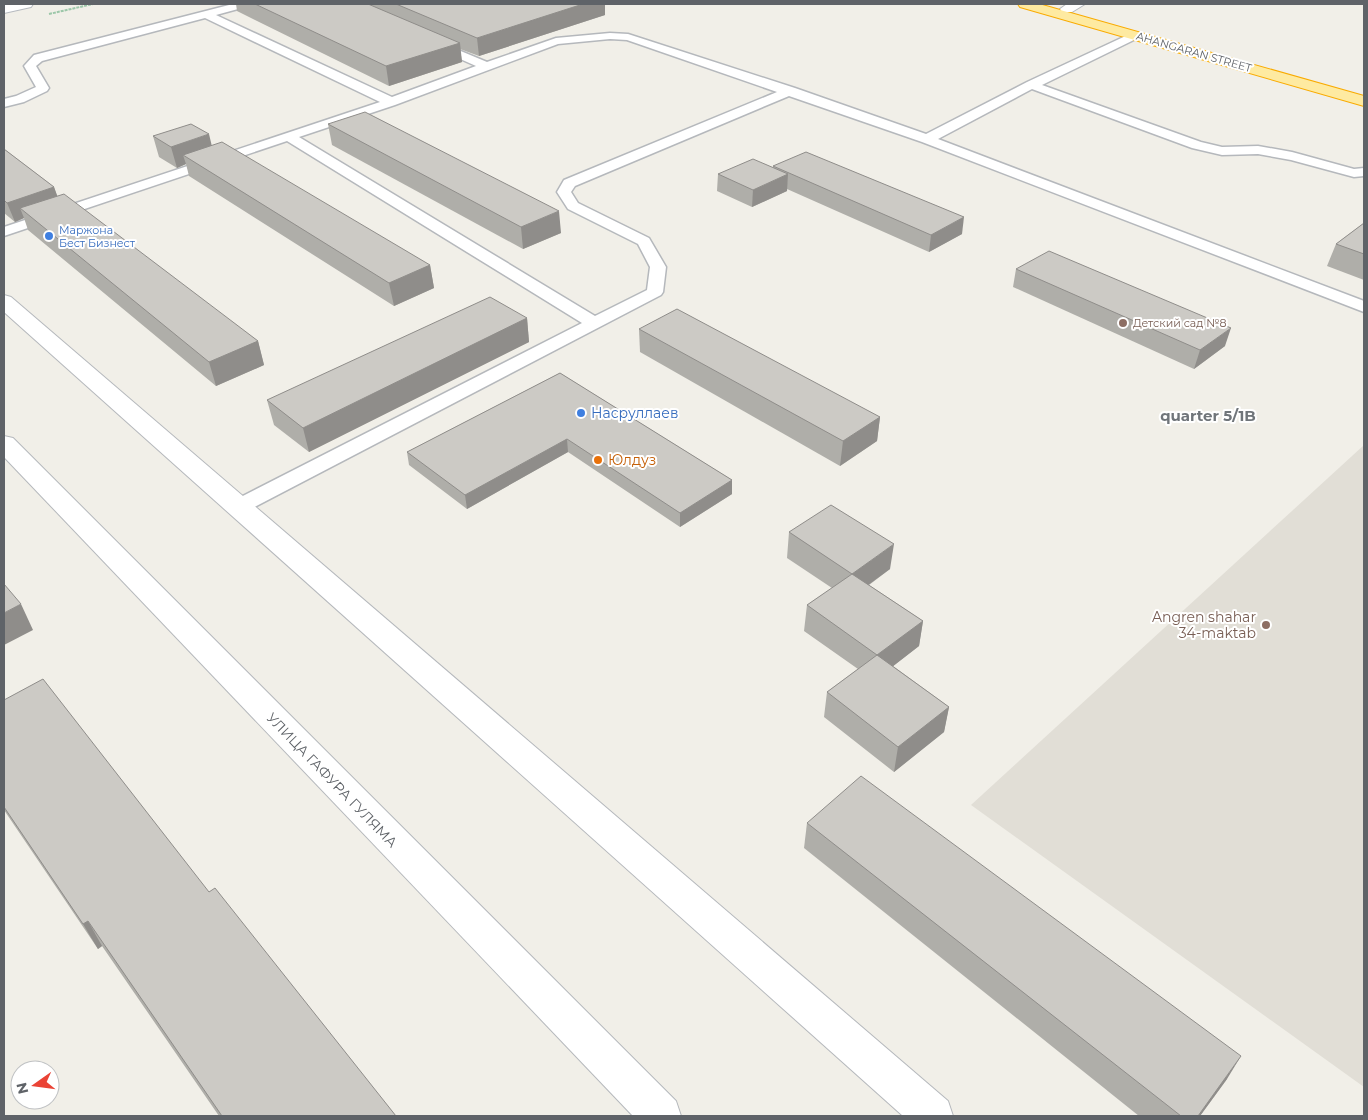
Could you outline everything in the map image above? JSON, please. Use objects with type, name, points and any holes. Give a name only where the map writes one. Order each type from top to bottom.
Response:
[{"type":"highway","name":"AHANGARAN STREET","points":[[1024,4],[1364,93]]},
{"type":"highway","name":"AHANGARAN STREET","points":[[1048,4],[1073,6],[1140,33],[1364,101]]},
{"type":"street","points":[[4,9],[26,4]]},
{"type":"street","points":[[4,302],[933,1116]]},
{"type":"street","name":"УЛИЦА ГАФУРА ГУЛЯМА","points":[[4,443],[661,1116]]},
{"type":"lane","points":[[4,103],[20,99],[44,88],[30,66],[38,58],[245,4]]},
{"type":"lane","points":[[206,14],[391,102]]},
{"type":"lane","points":[[927,139],[1031,85],[1140,33]]},
{"type":"lane","points":[[4,232],[391,102],[556,41],[610,36],[628,37],[791,91],[927,139],[1364,306]]},
{"type":"lane","points":[[425,39],[488,67]]},
{"type":"lane","points":[[1031,85],[1197,145],[1222,151],[1258,150],[1292,156],[1354,173],[1364,172]]},
{"type":"lane","points":[[238,507],[655,292],[658,267],[644,241],[573,206],[564,192],[569,183],[791,91]]},
{"type":"lane","points":[[289,137],[594,323]]},
{"type":"shaded area","name":"Angren shahar 34-maktab","points":[[1364,445],[1364,1087],[971,805]]},
{"type":"building","points":[[255,4],[368,4],[460,43],[386,66]]},
{"type":"building","points":[[396,4],[583,4],[477,38]]},
{"type":"building","points":[[365,112],[559,211],[521,227],[328,124]]},
{"type":"building","points":[[191,124],[209,134],[171,147],[153,136]]},
{"type":"building","points":[[222,142],[430,265],[389,283],[183,155]]},
{"type":"building","points":[[4,149],[54,187],[7,203],[4,200]]},
{"type":"building","points":[[806,152],[964,217],[931,235],[773,166]]},
{"type":"building","points":[[753,159],[788,174],[753,190],[718,174]]},
{"type":"building","points":[[64,194],[258,341],[209,362],[20,208]]},
{"type":"building","points":[[1364,223],[1364,254],[1336,244]]},
{"type":"building","points":[[1049,251],[1231,328],[1200,350],[1016,269]]},
{"type":"building","points":[[490,297],[527,318],[303,428],[267,400]]},
{"type":"building","points":[[677,309],[880,417],[843,441],[639,329]]},
{"type":"building","points":[[560,373],[732,480],[680,513],[567,439],[465,495],[407,452]]},
{"type":"building","points":[[831,505],[894,544],[852,574],[789,532]]},
{"type":"building","points":[[852,574],[923,621],[877,655],[807,605]]},
{"type":"building","points":[[4,584],[21,604],[4,613]]},
{"type":"building","points":[[877,655],[949,707],[898,747],[827,692]]},
{"type":"building","points":[[43,679],[209,892],[215,888],[396,1116],[222,1116],[88,921],[83,924],[4,807],[4,700]]},
{"type":"building","points":[[861,776],[1241,1056],[1198,1116],[1181,1116],[807,823]]},
{"type":"place","name":"Маржона Бест Бизнест","points":[[49,236]]},
{"type":"place","name":"Детский сад №8","points":[[1123,323]]},
{"type":"place","name":"Насруллаев","points":[[581,413]]},
{"type":"place","name":"Юлдуз","points":[[598,460]]},
{"type":"place","name":"Angren shahar 34-maktab","points":[[1266,625]]},
{"type":"district","name":"quarter 5/1B","points":[[1208,416]]}]
